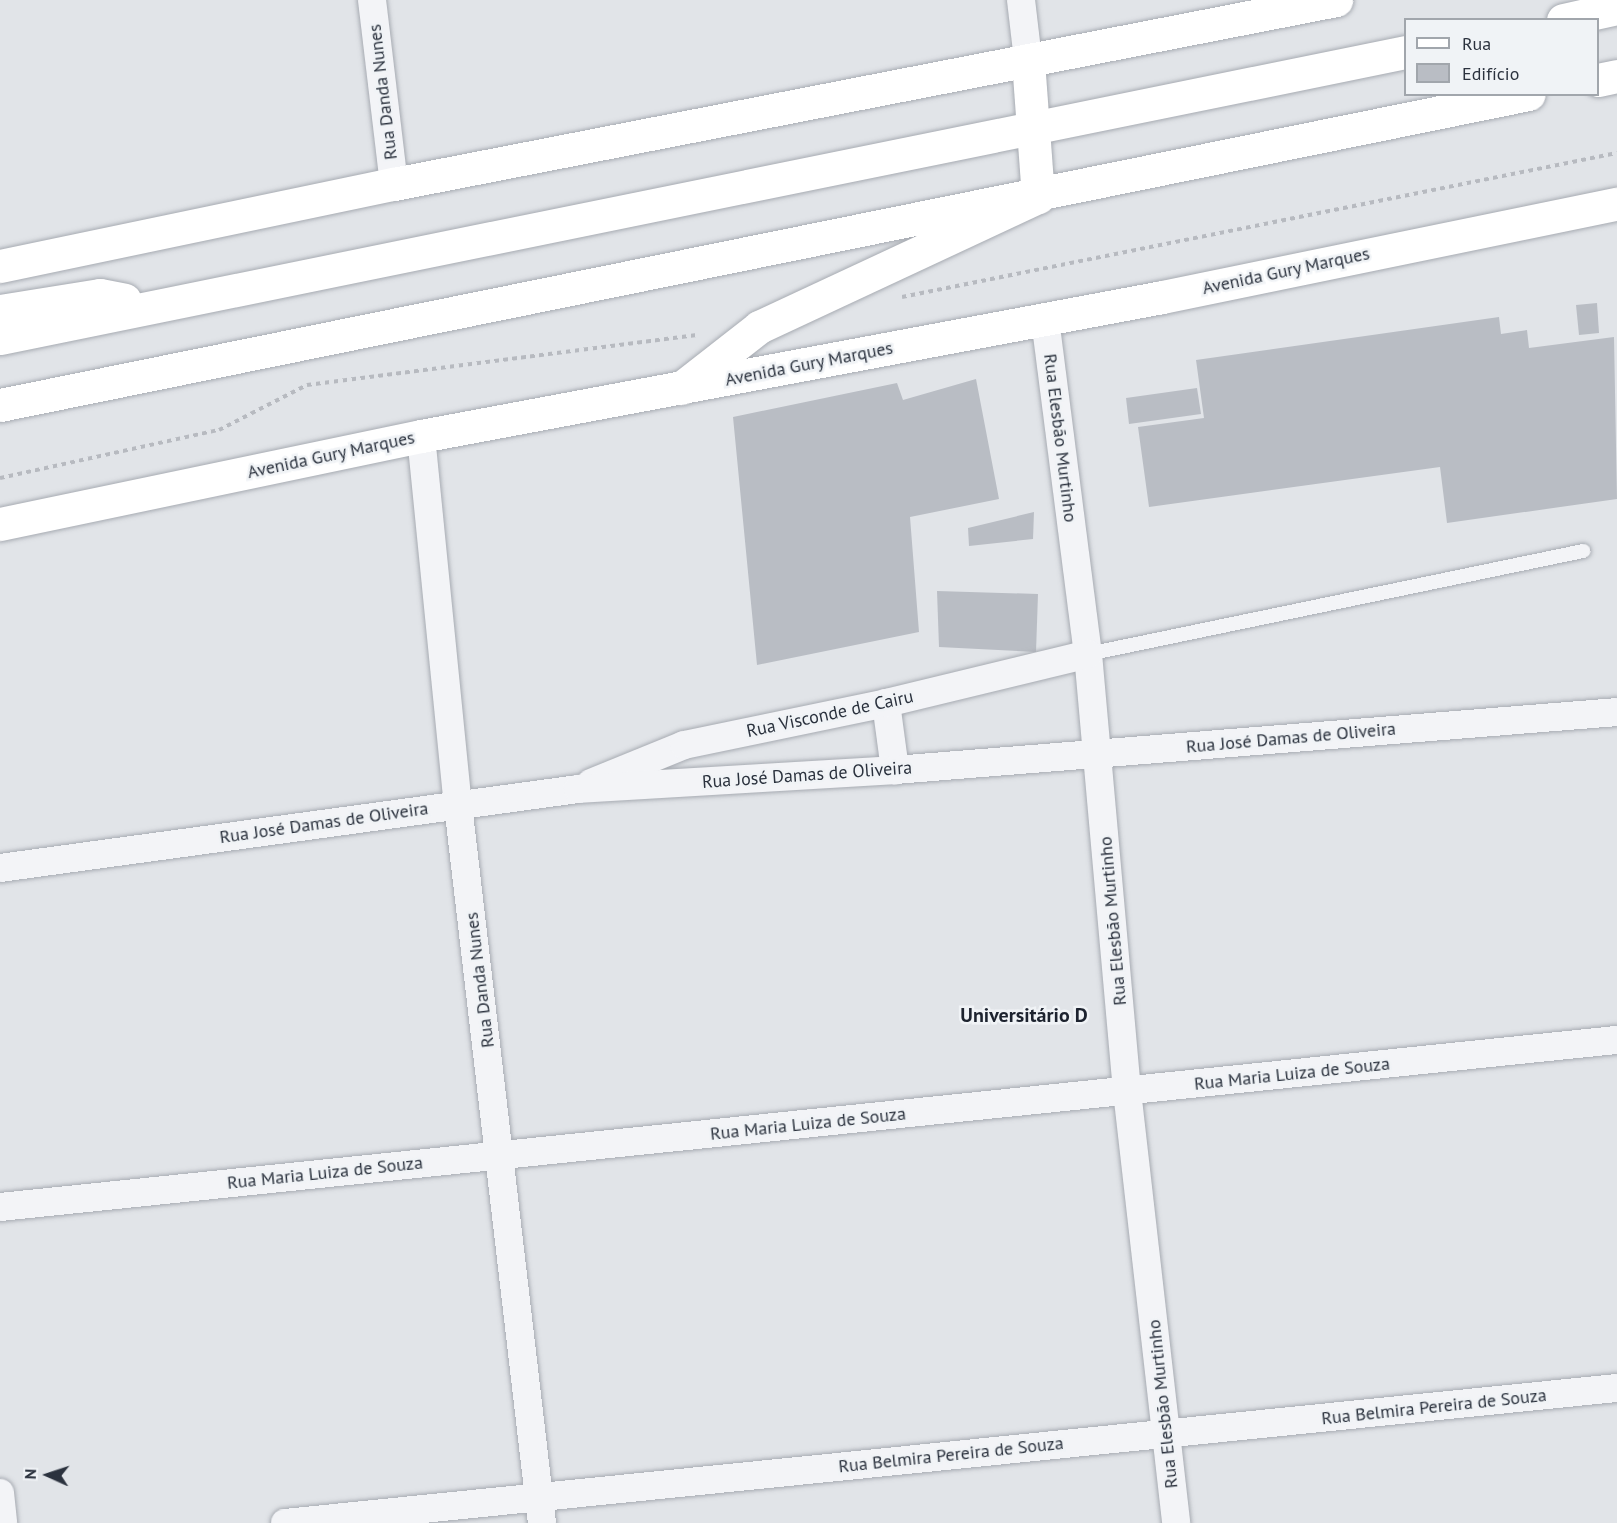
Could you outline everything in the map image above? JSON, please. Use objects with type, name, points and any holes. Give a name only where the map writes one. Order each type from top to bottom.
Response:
[{"type":"main road","points":[[0,266],[394,184],[1336,0]]},
{"type":"main road","points":[[1572,18],[1617,8]]},
{"type":"main road","points":[[0,338],[1404,52]]},
{"type":"main road","points":[[1028,60],[1036,129],[1038,197]]},
{"type":"main road","points":[[1599,80],[1617,76]]},
{"type":"main road","points":[[0,405],[1038,197],[1519,96]]},
{"type":"main road","points":[[681,388],[759,327],[1038,197]]},
{"type":"main road","name":"Avenida Gury Marques","points":[[0,524],[422,436],[1045,319],[1617,204]]},
{"type":"main road","points":[[0,311],[100,295],[156,307]]},
{"type":"street","name":"Rua Danda Nunes","points":[[372,0],[394,184]]},
{"type":"street","points":[[1021,0],[1028,60]]},
{"type":"street","name":"Rua Elesbão Murtinho","points":[[1045,319],[1088,654],[1127,1091],[1176,1523]]},
{"type":"street","name":"Rua Danda Nunes","points":[[422,436],[458,805],[541,1510]]},
{"type":"street","name":"Rua Visconde de Cairu","points":[[578,789],[684,745],[886,703],[1088,654]]},
{"type":"street","points":[[886,703],[895,770]]},
{"type":"street","name":"Rua José Damas de Oliveira","points":[[0,868],[578,789],[895,770],[1617,711]]},
{"type":"street","name":"Rua Maria Luiza de Souza","points":[[0,1207],[1617,1040]]},
{"type":"street","name":"Rua Belmira Pereira de Souza","points":[[285,1523],[541,1510],[1166,1434],[1617,1388]]},
{"type":"street","points":[[0,1493],[3,1523]]},
{"type":"lane","points":[[1088,654],[1583,551]]},
{"type":"building","points":[[1597,303],[1599,333],[1579,335],[1576,305]]},
{"type":"building","points":[[1499,317],[1501,334],[1527,330],[1529,348],[1614,337],[1617,499],[1447,523],[1440,467],[1149,507],[1138,427],[1204,418],[1196,360]]},
{"type":"building","points":[[976,379],[999,499],[910,517],[919,632],[757,665],[733,417],[897,383],[903,400]]},
{"type":"building","points":[[1197,388],[1201,414],[1129,424],[1126,398]]},
{"type":"building","points":[[1034,512],[1033,539],[969,546],[968,528]]},
{"type":"building","points":[[937,591],[1038,594],[1036,652],[939,647]]},
{"type":"district","name":"Universitário D","points":[[1024,1015]]}]
